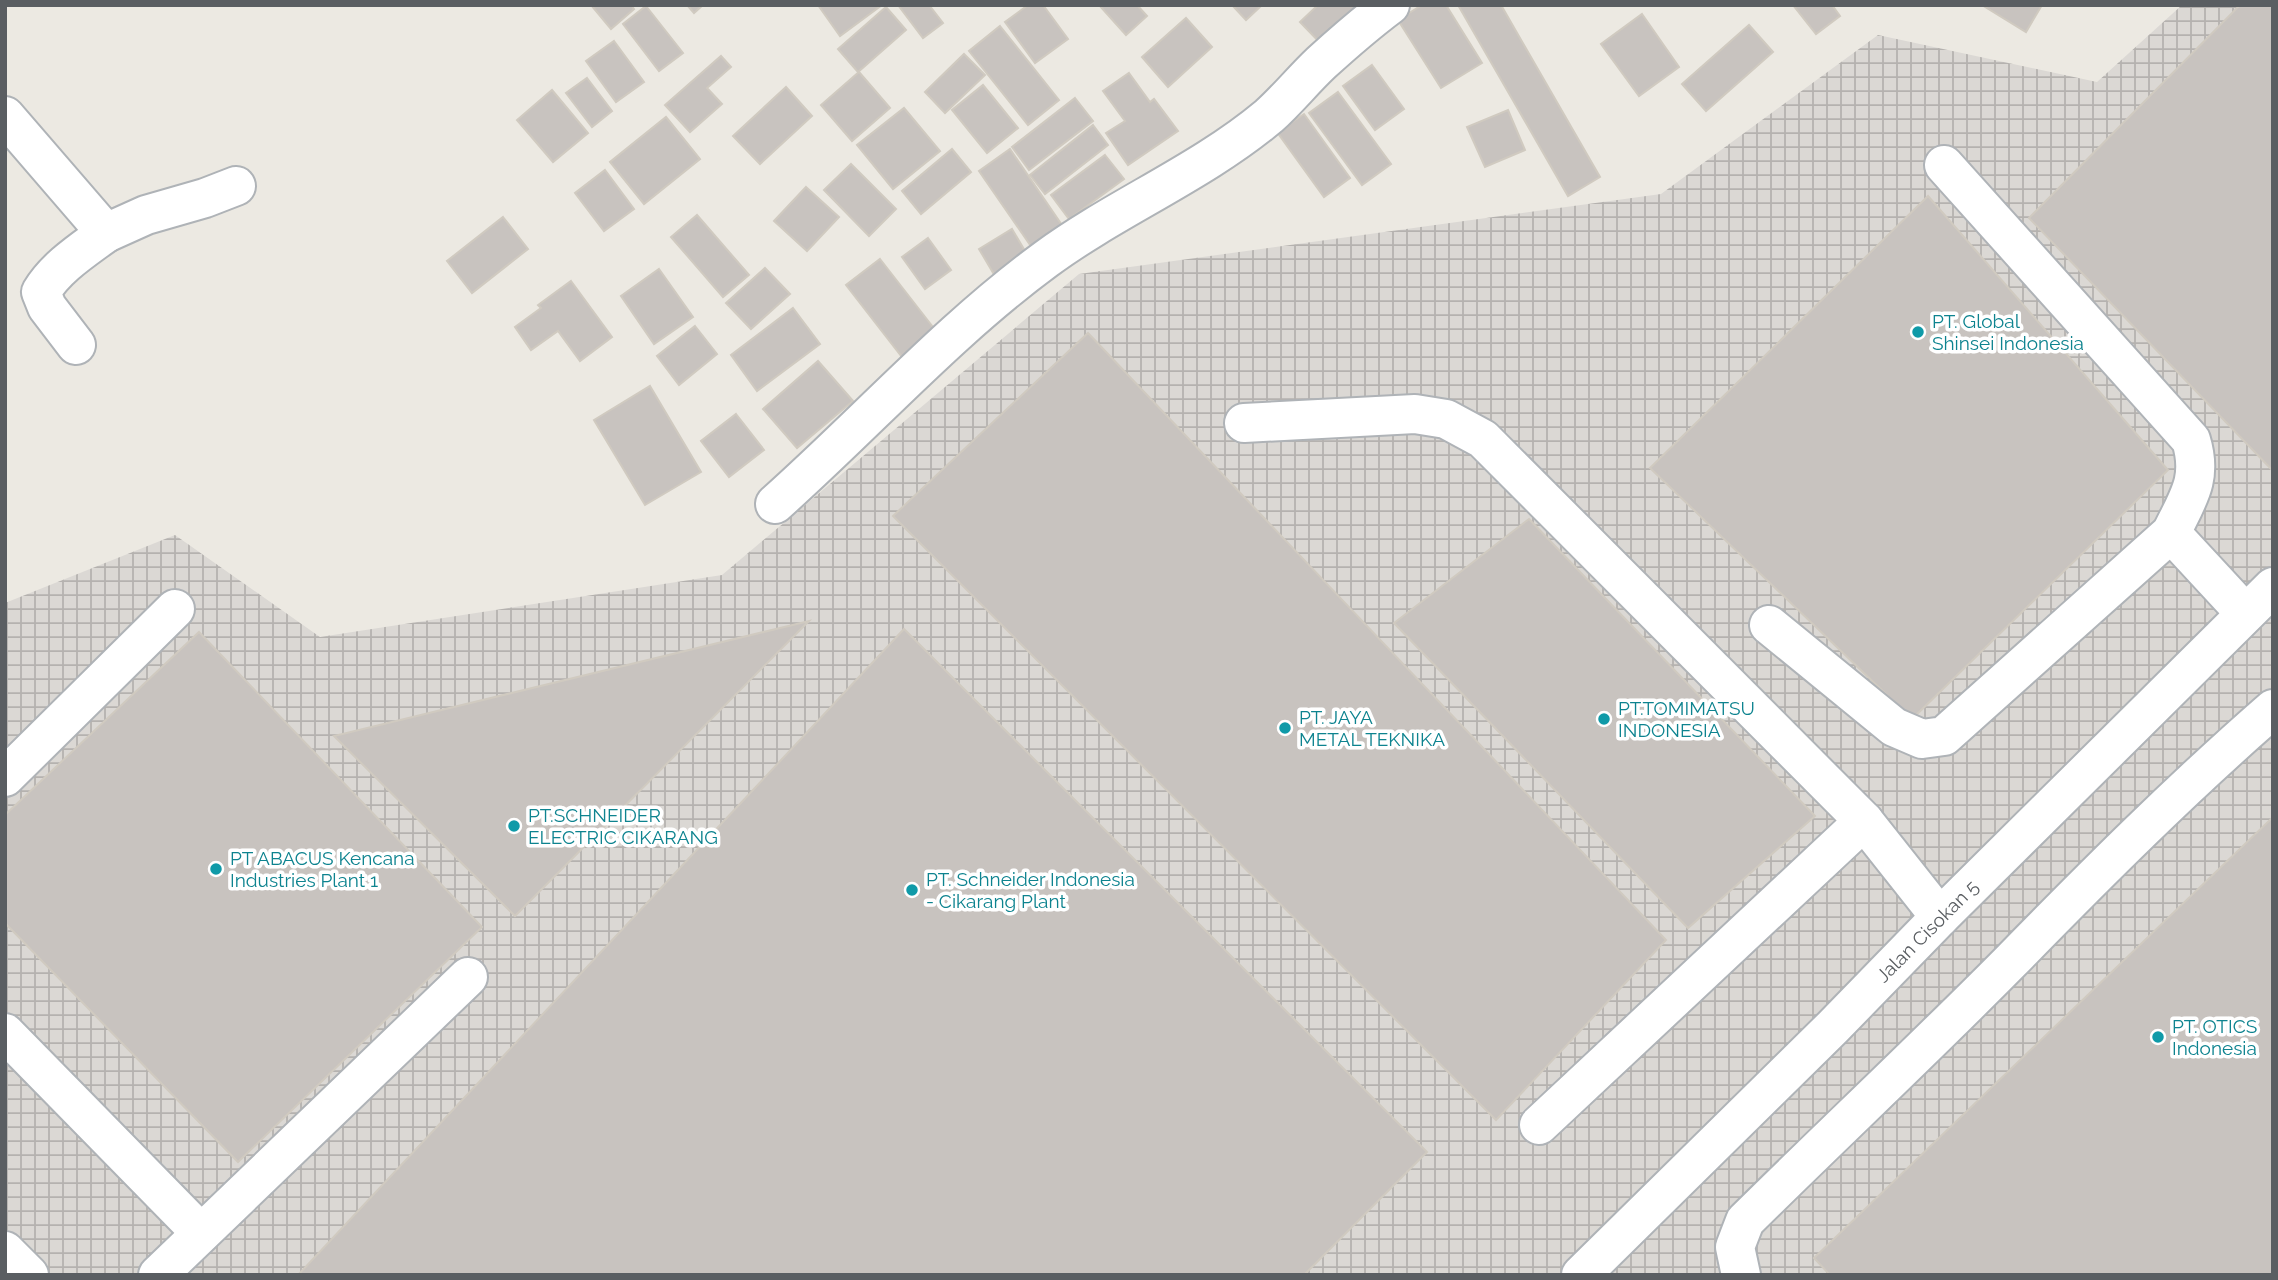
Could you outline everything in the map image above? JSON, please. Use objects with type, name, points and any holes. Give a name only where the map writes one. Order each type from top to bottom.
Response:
[{"type":"street","points":[[775,504],[987,305],[1091,227],[1154,192],[1251,130],[1270,115],[1322,62],[1390,5]]},
{"type":"street","points":[[5,116],[106,233]]},
{"type":"street","points":[[1769,625],[1894,727],[1922,739],[1944,736],[2171,533],[2193,489],[2197,459],[2191,440],[1944,165]]},
{"type":"street","points":[[76,345],[47,307],[41,292],[47,283],[106,233],[146,215],[236,186]]},
{"type":"street","points":[[1244,423],[1415,414],[1446,419],[1483,439],[1864,821],[1940,917]]},
{"type":"street","points":[[2171,533],[2245,613]]},
{"type":"street","name":"Jalan Cisokan 5","points":[[1581,1275],[2273,587]]},
{"type":"street","points":[[5,777],[175,609]]},
{"type":"street","points":[[1741,1275],[1735,1247],[1745,1221],[2135,835],[2209,764],[2273,709]]},
{"type":"street","points":[[1539,1125],[1864,821]]},
{"type":"street","points":[[158,1275],[468,977]]},
{"type":"street","points":[[5,1033],[201,1233]]},
{"type":"street","points":[[5,1251],[30,1275]]},
{"type":"shaded area","points":[[2182,5],[2273,5],[2273,1275],[5,1275],[5,603],[175,535],[320,637],[722,575],[1079,274],[1661,194],[1878,35],[2097,82]]},
{"type":"building","points":[[591,5],[631,5],[634,9],[611,29]]},
{"type":"building","points":[[687,5],[703,5],[694,13]]},
{"type":"building","points":[[818,5],[882,5],[840,36]]},
{"type":"building","points":[[898,5],[929,5],[943,23],[923,38]]},
{"type":"building","points":[[1028,5],[1043,5],[1068,39],[1035,63],[1005,22]]},
{"type":"building","points":[[1099,5],[1137,5],[1147,16],[1126,35]]},
{"type":"building","points":[[1232,5],[1262,5],[1246,20]]},
{"type":"building","points":[[1318,5],[1360,5],[1326,49],[1300,22]]},
{"type":"building","points":[[1422,5],[1446,5],[1482,63],[1441,88],[1398,20]]},
{"type":"building","points":[[1458,5],[1501,5],[1600,177],[1568,196]]},
{"type":"building","points":[[1793,5],[1832,5],[1840,16],[1816,34]]},
{"type":"building","points":[[1982,5],[2042,5],[2026,32]]},
{"type":"building","points":[[2240,5],[2273,5],[2273,471],[2029,218]]},
{"type":"building","points":[[646,6],[683,53],[659,71],[623,24]]},
{"type":"building","points":[[886,7],[906,30],[858,72],[838,49]]},
{"type":"building","points":[[1642,14],[1679,67],[1639,96],[1601,44]]},
{"type":"building","points":[[1186,18],[1212,47],[1168,87],[1142,57]]},
{"type":"building","points":[[1749,25],[1773,52],[1706,111],[1682,84]]},
{"type":"building","points":[[1000,26],[1059,100],[1028,125],[969,51]]},
{"type":"building","points":[[614,41],[644,82],[616,102],[586,61]]},
{"type":"building","points":[[964,54],[985,75],[945,113],[925,92]]},
{"type":"building","points":[[721,56],[731,67],[707,88],[722,104],[690,132],[665,105]]},
{"type":"building","points":[[1372,65],[1404,109],[1375,130],[1343,86]]},
{"type":"building","points":[[859,72],[890,108],[852,141],[821,105]]},
{"type":"building","points":[[1129,73],[1150,102],[1154,99],[1178,131],[1128,165],[1106,133],[1125,121],[1103,91]]},
{"type":"building","points":[[587,78],[612,111],[592,127],[566,93]]},
{"type":"building","points":[[983,85],[1018,128],[987,153],[952,110]]},
{"type":"building","points":[[786,87],[812,116],[760,164],[733,136]]},
{"type":"building","points":[[552,90],[588,133],[553,162],[517,120]]},
{"type":"building","points":[[1338,92],[1391,164],[1362,185],[1309,113]]},
{"type":"building","points":[[1075,98],[1093,121],[1029,170],[1012,147]]},
{"type":"building","points":[[904,108],[940,151],[893,189],[857,145]]},
{"type":"building","points":[[1508,110],[1525,150],[1485,167],[1467,127]]},
{"type":"building","points":[[1304,114],[1350,178],[1324,197],[1277,132]]},
{"type":"building","points":[[666,117],[700,159],[644,204],[610,162]]},
{"type":"building","points":[[1093,125],[1108,145],[1045,194],[1030,175]]},
{"type":"building","points":[[952,149],[971,172],[921,214],[902,191]]},
{"type":"building","points":[[1010,149],[1066,231],[1035,252],[979,171]]},
{"type":"building","points":[[1105,155],[1124,179],[1069,219],[1051,195]]},
{"type":"building","points":[[851,164],[896,209],[869,236],[824,190]]},
{"type":"building","points":[[605,170],[634,209],[604,231],[575,193]]},
{"type":"building","points":[[806,187],[839,217],[807,251],[774,221]]},
{"type":"building","name":"PT. Global Shinsei Indonesia","points":[[1928,196],[2168,470],[1912,719],[1650,468]]},
{"type":"building","points":[[697,215],[749,275],[723,297],[671,237]]},
{"type":"building","points":[[503,217],[528,249],[472,293],[447,261]]},
{"type":"building","points":[[1012,229],[1028,256],[995,276],[979,249]]},
{"type":"building","points":[[928,238],[951,270],[925,289],[902,257]]},
{"type":"building","points":[[880,259],[943,340],[909,366],[846,285]]},
{"type":"building","points":[[765,268],[790,294],[751,329],[726,303]]},
{"type":"building","points":[[659,269],[693,317],[654,344],[621,296]]},
{"type":"building","points":[[571,281],[612,337],[580,361],[558,331],[531,350],[515,327],[541,308],[538,305]]},
{"type":"building","points":[[793,308],[820,344],[757,391],[731,355]]},
{"type":"building","points":[[695,326],[717,354],[679,385],[657,356]]},
{"type":"building","name":"PT. JAYA METAL TEKNIKA","points":[[1088,333],[1666,940],[1496,1120],[893,516]]},
{"type":"building","points":[[818,361],[853,401],[797,448],[763,409]]},
{"type":"building","points":[[650,386],[701,472],[645,505],[594,420]]},
{"type":"building","points":[[736,414],[764,450],[729,477],[701,441]]},
{"type":"building","name":"PT.TOMIMATSU INDONESIA","points":[[1529,519],[1815,816],[1688,928],[1394,623]]},
{"type":"building","name":"PT.SCHNEIDER ELECTRIC CIKARANG","points":[[809,621],[515,916],[334,736]]},
{"type":"building","name":"PT. Schneider Indonesia - Cikarang Plant","points":[[904,629],[1427,1152],[1304,1275],[298,1275]]},
{"type":"building","name":"PT ABACUS Kencana Industries Plant 1","points":[[199,632],[482,927],[238,1162],[5,923],[5,815]]},
{"type":"building","name":"PT. OTICS Indonesia","points":[[2273,817],[2273,1275],[1830,1275],[1814,1258]]},
{"type":"place","name":"PT. Global Shinsei Indonesia","points":[[1918,332]]},
{"type":"place","name":"PT.TOMIMATSU INDONESIA","points":[[1604,719]]},
{"type":"place","name":"PT. JAYA METAL TEKNIKA","points":[[1285,728]]},
{"type":"place","name":"PT.SCHNEIDER ELECTRIC CIKARANG","points":[[514,826]]},
{"type":"place","name":"PT ABACUS Kencana Industries Plant 1","points":[[216,869]]},
{"type":"place","name":"PT. Schneider Indonesia - Cikarang Plant","points":[[912,890]]},
{"type":"place","name":"PT. OTICS Indonesia","points":[[2158,1037]]}]
